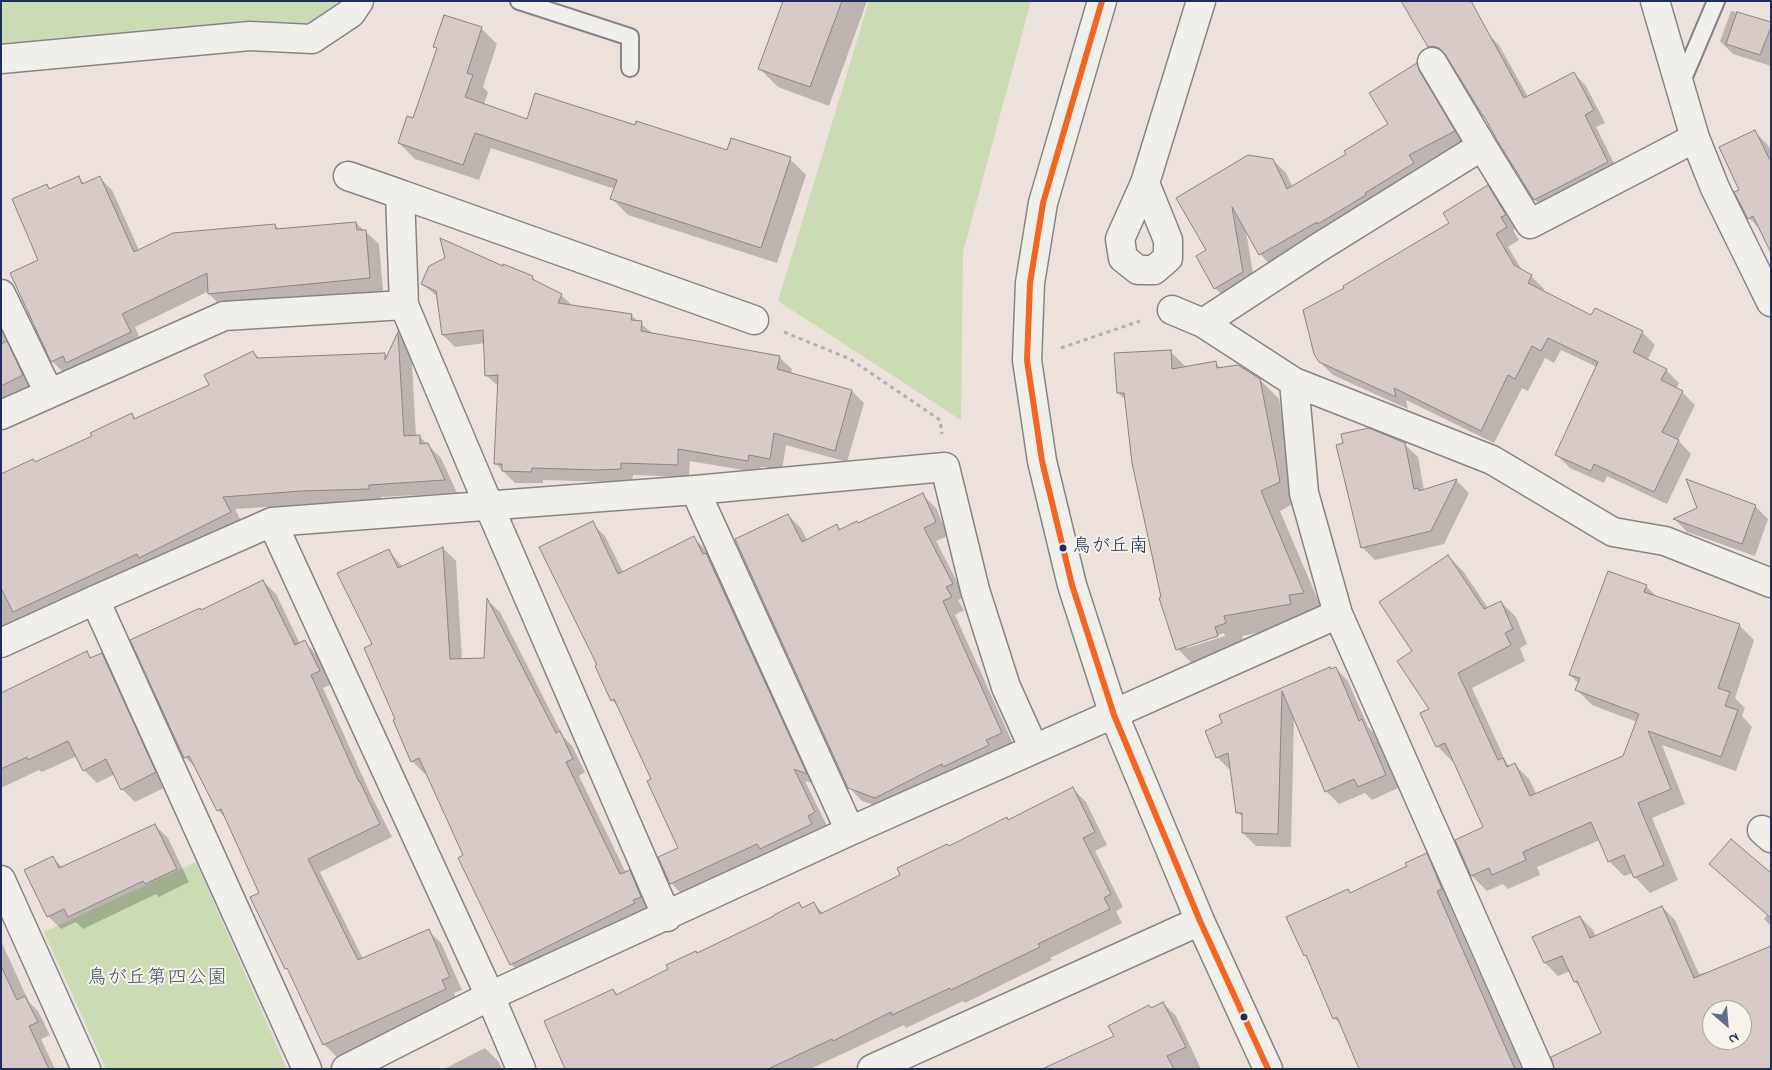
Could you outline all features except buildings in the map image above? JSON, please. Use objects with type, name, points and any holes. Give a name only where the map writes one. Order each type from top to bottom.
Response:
[{"type":"street","points":[[1,59],[250,36],[312,39],[351,13],[359,1]]},
{"type":"street","points":[[1102,1],[1043,203],[1030,282],[1027,360],[1042,461],[1072,585],[1114,715],[1200,921],[1268,1069]]},
{"type":"street","points":[[1145,184],[1201,1]]},
{"type":"street","points":[[1655,1],[1695,138],[1715,188],[1771,302]]},
{"type":"street","points":[[1432,62],[1530,224],[1695,138]]},
{"type":"street","points":[[1203,323],[1318,248],[1482,146]]},
{"type":"street","points":[[348,176],[754,320]]},
{"type":"street","points":[[400,194],[404,305],[667,917]]},
{"type":"street","points":[[1,294],[48,393]]},
{"type":"street","points":[[1,415],[224,316],[404,305]]},
{"type":"street","points":[[1172,310],[1203,323],[1294,382],[1492,460],[1613,532],[1665,541],[1771,583]]},
{"type":"street","points":[[1294,382],[1304,493],[1338,614],[1539,1069]]},
{"type":"street","points":[[1,643],[272,522],[695,490],[945,467],[975,590],[1006,687],[1034,749]]},
{"type":"street","points":[[695,490],[850,832]]},
{"type":"street","points":[[272,522],[490,996],[521,1069]]},
{"type":"street","points":[[95,600],[307,1069]]},
{"type":"street","points":[[346,1069],[490,996],[1034,749],[1338,614]]},
{"type":"street","points":[[1,880],[86,1069]]},
{"type":"street","points":[[872,1069],[1200,921]]},
{"type":"lane","points":[[519,1],[630,38],[630,68]]},
{"type":"lane","points":[[1680,86],[1716,1]]},
{"type":"path","points":[[1027,360],[1172,310]]},
{"type":"path","points":[[754,320],[850,359],[940,420],[945,467]]},
{"type":"green space","points":[[1,1],[347,1],[319,25],[245,24],[1,48]]},
{"type":"green space","points":[[869,1],[1031,1],[963,252],[961,420],[778,301]]},
{"type":"green space","name":"鳥が丘第四公園","points":[[196,862],[287,1069],[106,1069],[44,932]]},
{"type":"transit line","points":[[1102,1],[1043,203],[1030,283],[1027,360],[1042,461],[1072,585],[1114,715],[1200,921],[1268,1069]]},
{"type":"place","name":"鳥が丘南","points":[[1063,548]]}]
